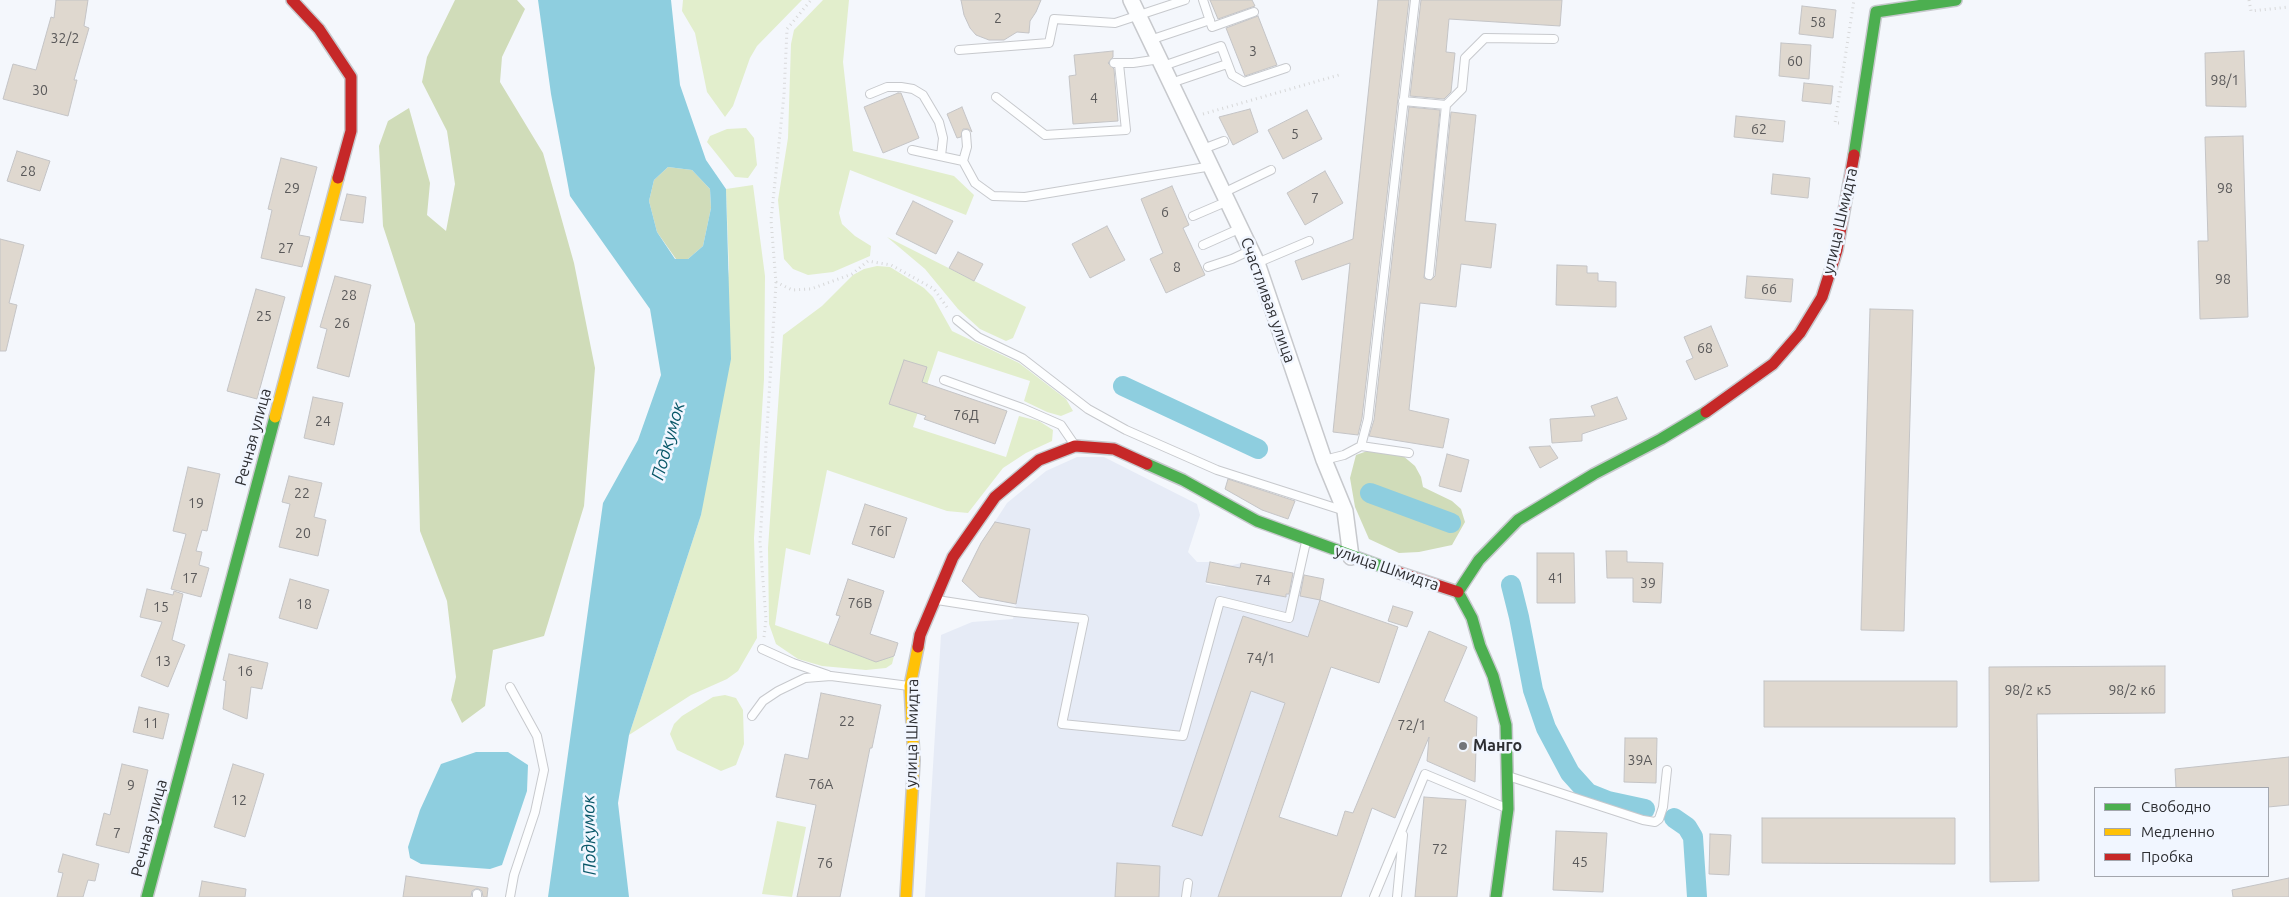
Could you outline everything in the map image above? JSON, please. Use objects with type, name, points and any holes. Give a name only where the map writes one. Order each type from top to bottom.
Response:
[{"type":"street","name":"Речная улица","points":[[147,897],[352,131],[352,77],[318,29],[292,0]]},
{"type":"street","name":"Счастливая улица","points":[[1131,0],[1254,257],[1324,460],[1344,511],[1352,557]]},
{"type":"street","points":[[1877,6],[1956,0]]},
{"type":"street","name":"улица Шмидта","points":[[906,897],[908,836],[914,760],[910,686],[920,635],[953,557],[996,497],[1039,460],[1075,446],[1114,448],[1183,480],[1257,521],[1352,557],[1458,592],[1479,560],[1518,520],[1594,474],[1661,439],[1721,403],[1773,364],[1800,333],[1822,297],[1837,250],[1849,189],[1877,6]]},
{"type":"street","points":[[1458,592],[1472,618],[1506,725],[1508,809],[1496,897]]},
{"type":"lane","points":[[959,50],[1049,44],[1054,19],[1115,23],[1185,0]]},
{"type":"lane","points":[[1203,0],[1212,27],[1254,12]]},
{"type":"lane","points":[[1361,446],[1368,419],[1415,0]]},
{"type":"lane","points":[[1150,40],[1210,20]]},
{"type":"lane","points":[[1429,275],[1446,105],[1462,89],[1465,58],[1485,38],[1554,39]]},
{"type":"lane","points":[[996,97],[1045,135],[1126,130],[1117,63],[1161,62],[1221,46],[1232,75],[1244,82],[1286,68]]},
{"type":"lane","points":[[1171,84],[1227,64]]},
{"type":"lane","points":[[870,94],[887,87],[901,86],[913,89],[922,95],[939,122],[943,138],[941,156]]},
{"type":"lane","points":[[1404,101],[1446,105]]},
{"type":"lane","points":[[966,134],[963,161],[975,183],[993,196],[1025,197],[1212,166]]},
{"type":"lane","points":[[1203,149],[1224,141]]},
{"type":"lane","points":[[912,150],[963,161]]},
{"type":"lane","points":[[1193,216],[1271,170]]},
{"type":"lane","points":[[1203,245],[1240,228]]},
{"type":"lane","points":[[1208,267],[1232,259],[1254,257],[1310,241]]},
{"type":"lane","points":[[957,320],[978,337],[1022,358],[1088,409],[1126,430],[1217,470],[1344,511]]},
{"type":"lane","points":[[944,380],[1022,408],[1061,425],[1075,446]]},
{"type":"lane","points":[[1324,460],[1344,455],[1361,446],[1409,453]]},
{"type":"lane","points":[[935,600],[1014,612],[1084,619],[1062,724],[1183,736],[1220,601],[1289,618],[1307,540]]},
{"type":"lane","points":[[762,649],[793,663],[831,676]]},
{"type":"lane","points":[[752,716],[763,701],[778,691],[805,678],[831,676],[910,686]]},
{"type":"lane","points":[[510,687],[537,736],[544,770],[535,812],[514,875],[510,897]]},
{"type":"lane","points":[[1508,776],[1643,820],[1655,822],[1659,819],[1663,807],[1667,770]]},
{"type":"lane","points":[[1374,897],[1425,774],[1508,809]]},
{"type":"lane","points":[[1397,897],[1403,828]]},
{"type":"lane","points":[[1186,897],[1188,882]]},
{"type":"path","points":[[762,649],[766,619],[760,542],[776,282],[771,220],[784,95],[787,29],[811,0]]},
{"type":"path","points":[[2249,0],[2251,11],[2289,7]]},
{"type":"path","points":[[1188,118],[1339,75]]},
{"type":"path","points":[[776,282],[792,290],[811,289],[852,274],[868,261],[891,265],[934,289],[957,320]]},
{"type":"shaded area","points":[[1077,457],[1104,457],[1197,504],[1200,515],[1188,552],[1197,562],[1210,562],[1206,584],[1225,587],[1229,566],[1241,563],[1324,579],[1320,600],[1218,897],[925,897],[941,635],[972,622],[1013,619],[1016,604],[979,597],[962,581],[981,543],[1007,503],[1046,471]]},
{"type":"green space","points":[[455,0],[517,0],[525,9],[502,57],[500,82],[543,153],[574,263],[595,368],[584,506],[544,636],[493,650],[485,706],[462,723],[451,700],[456,677],[447,601],[420,531],[415,324],[383,226],[379,146],[388,121],[409,108],[430,183],[427,215],[446,231],[455,184],[447,131],[422,82],[427,57]]},
{"type":"green space","points":[[683,0],[802,0],[757,46],[750,58],[733,106],[725,117],[707,92],[695,33],[682,11]]},
{"type":"green space","points":[[823,0],[849,0],[843,62],[853,151],[954,176],[974,195],[966,215],[850,170],[839,213],[842,224],[855,236],[871,246],[870,256],[833,272],[808,275],[793,269],[784,259],[778,200],[788,138],[791,44],[794,30]]},
{"type":"green space","points":[[746,128],[754,138],[757,165],[748,178],[735,177],[707,142],[710,136],[727,129]]},
{"type":"green space","points":[[668,167],[692,170],[710,189],[711,208],[703,246],[688,259],[676,259],[657,232],[649,201],[654,180]]},
{"type":"green space","points":[[753,185],[765,276],[764,379],[754,538],[757,638],[738,671],[727,679],[691,695],[629,735],[701,515],[729,269],[726,189]]},
{"type":"green space","points":[[887,237],[1026,307],[1013,338],[1006,341],[980,329],[958,309],[925,269]]},
{"type":"green space","points":[[877,266],[890,267],[924,288],[933,297],[952,331],[1019,363],[1066,399],[1073,411],[1061,416],[1047,412],[1024,401],[1030,381],[938,351],[913,427],[1006,457],[1019,416],[1039,421],[1053,430],[1052,441],[1026,453],[1003,468],[968,513],[947,511],[827,470],[810,555],[786,548],[775,625],[876,661],[894,656],[892,664],[886,668],[866,670],[822,666],[798,659],[776,644],[769,624],[768,548],[783,335],[822,306],[853,275],[864,269]]},
{"type":"green space","points":[[1373,449],[1402,455],[1415,466],[1421,477],[1423,487],[1452,501],[1461,509],[1465,522],[1452,545],[1419,552],[1399,553],[1369,539],[1355,507],[1350,478],[1356,455]]},
{"type":"green space","points":[[725,695],[736,698],[743,710],[744,744],[736,765],[721,771],[677,750],[670,734],[674,724],[682,716],[713,697]]},
{"type":"green space","points":[[777,821],[806,827],[792,897],[762,894]]},
{"type":"water","name":"Подкумок","points":[[538,0],[671,0],[680,85],[706,160],[726,189],[731,359],[701,515],[629,735],[618,803],[629,897],[548,897],[603,503],[638,440],[661,375],[650,309],[570,196],[551,94]],"holes":[[[668,167],[692,170],[710,189],[711,208],[703,246],[688,259],[675,259],[657,232],[649,201],[654,180]]]},
{"type":"water","points":[[476,752],[508,752],[528,765],[527,791],[502,865],[490,869],[421,864],[410,858],[408,847],[420,810],[441,764]]},
{"type":"building","points":[[56,0],[88,0],[84,26],[89,28],[74,80],[77,80],[68,116],[3,99],[13,64],[36,70],[51,17],[54,18]]},
{"type":"building","points":[[961,0],[1041,0],[1030,21],[1029,33],[1017,32],[1004,40],[989,40],[976,35],[970,28],[964,15]]},
{"type":"building","points":[[1210,0],[1252,0],[1255,6],[1218,19]]},
{"type":"building","points":[[1378,0],[1409,0],[1362,418],[1358,435],[1333,432],[1350,263],[1302,280],[1295,261],[1353,239]]},
{"type":"building","points":[[1421,0],[1562,0],[1560,26],[1449,19],[1446,52],[1455,53],[1451,92],[1444,99],[1410,96]]},
{"type":"building","points":[[1802,6],[1836,10],[1833,38],[1799,34]]},
{"type":"building","points":[[1258,16],[1277,65],[1245,76],[1226,28]]},
{"type":"building","points":[[1781,43],[1811,45],[1809,79],[1779,76]]},
{"type":"building","points":[[1113,51],[1113,57],[1108,63],[1114,69],[1118,121],[1073,124],[1069,76],[1076,75],[1074,55]]},
{"type":"building","points":[[2244,51],[2246,107],[2206,106],[2205,53]]},
{"type":"building","points":[[1804,83],[1833,86],[1831,104],[1802,101]]},
{"type":"building","points":[[901,93],[919,138],[883,153],[864,107]]},
{"type":"building","points":[[962,107],[972,132],[968,129],[963,129],[961,137],[957,138],[947,114]]},
{"type":"building","points":[[1409,107],[1440,110],[1424,278],[1431,280],[1435,276],[1451,112],[1476,115],[1465,221],[1496,224],[1491,268],[1461,264],[1456,307],[1420,303],[1409,410],[1449,419],[1443,448],[1369,436],[1374,420]]},
{"type":"building","points":[[1250,109],[1258,132],[1233,145],[1219,117]]},
{"type":"building","points":[[1307,110],[1322,139],[1283,159],[1268,130]]},
{"type":"building","points":[[1736,116],[1785,121],[1783,142],[1734,137]]},
{"type":"building","points":[[2243,136],[2248,317],[2200,319],[2198,241],[2208,241],[2205,137]]},
{"type":"building","points":[[17,151],[50,161],[40,191],[7,181]]},
{"type":"building","points":[[281,158],[317,167],[299,235],[310,237],[302,267],[261,258],[272,210],[268,209]]},
{"type":"building","points":[[1325,171],[1343,203],[1305,225],[1287,193]]},
{"type":"building","points":[[1773,174],[1810,178],[1808,198],[1771,194]]},
{"type":"building","points":[[1172,186],[1189,225],[1183,228],[1205,275],[1166,293],[1150,259],[1163,253],[1141,199]]},
{"type":"building","points":[[347,194],[366,197],[363,223],[340,220]]},
{"type":"building","points":[[913,201],[953,221],[936,254],[896,234]]},
{"type":"building","points":[[1107,226],[1125,260],[1090,278],[1072,244]]},
{"type":"building","points":[[0,239],[24,245],[9,303],[17,305],[6,351],[0,351]]},
{"type":"building","points":[[958,252],[983,264],[974,281],[949,268]]},
{"type":"building","points":[[1557,265],[1587,266],[1587,273],[1598,273],[1598,281],[1616,282],[1616,307],[1556,305]]},
{"type":"building","points":[[335,276],[371,285],[349,377],[317,368],[327,329],[320,327]]},
{"type":"building","points":[[1747,276],[1793,279],[1791,302],[1745,298]]},
{"type":"building","points":[[256,289],[285,297],[257,399],[227,391]]},
{"type":"building","points":[[1870,309],[1913,310],[1904,631],[1861,630]]},
{"type":"building","points":[[1711,326],[1728,366],[1695,380],[1686,361],[1693,358],[1684,337]]},
{"type":"building","points":[[904,360],[927,367],[922,382],[1007,411],[995,444],[924,419],[926,416],[889,404]]},
{"type":"building","points":[[313,397],[343,403],[334,445],[304,438]]},
{"type":"building","points":[[1617,397],[1627,419],[1582,434],[1582,441],[1552,443],[1550,419],[1595,416],[1591,406]]},
{"type":"building","points":[[1550,446],[1558,458],[1540,468],[1529,447]]},
{"type":"building","points":[[1447,454],[1469,460],[1461,492],[1439,486]]},
{"type":"building","points":[[188,467],[220,474],[207,531],[202,530],[196,551],[202,552],[199,565],[209,568],[201,597],[171,589],[186,534],[173,531]]},
{"type":"building","points":[[289,476],[322,483],[314,517],[326,520],[318,556],[279,547],[290,504],[282,502]]},
{"type":"building","points":[[1228,479],[1295,501],[1288,519],[1262,510],[1225,489]]},
{"type":"building","points":[[865,504],[907,518],[894,558],[852,544]]},
{"type":"building","points":[[995,522],[1030,529],[1016,604],[979,597],[962,581],[981,543]]},
{"type":"building","points":[[1606,551],[1627,551],[1627,562],[1663,563],[1661,603],[1633,602],[1633,578],[1607,578]]},
{"type":"building","points":[[1537,553],[1574,553],[1575,603],[1537,603]]},
{"type":"building","points":[[1210,562],[1240,568],[1241,563],[1293,573],[1289,594],[1286,594],[1286,597],[1206,582]]},
{"type":"building","points":[[1304,575],[1324,579],[1320,600],[1300,596]]},
{"type":"building","points":[[290,579],[329,590],[317,629],[279,618]]},
{"type":"building","points":[[848,579],[884,591],[870,634],[898,643],[894,656],[876,662],[829,644],[840,616],[836,615]]},
{"type":"building","points":[[147,589],[173,595],[174,591],[183,594],[172,640],[185,645],[168,687],[141,676],[162,622],[140,617]]},
{"type":"building","points":[[1320,600],[1398,627],[1379,683],[1331,667],[1279,817],[1337,836],[1345,811],[1353,813],[1429,631],[1467,647],[1444,701],[1477,717],[1475,782],[1427,761],[1429,737],[1395,818],[1372,808],[1341,897],[1218,897],[1285,703],[1251,691],[1202,836],[1172,826],[1243,616],[1308,637]]},
{"type":"building","points":[[1393,606],[1413,612],[1407,627],[1388,621]]},
{"type":"building","points":[[229,654],[268,663],[262,689],[251,687],[247,719],[223,709],[226,681],[223,680]]},
{"type":"building","points":[[2165,666],[2165,713],[2037,714],[2039,881],[1990,882],[1989,667]]},
{"type":"building","points":[[1764,681],[1957,681],[1957,727],[1764,727]]},
{"type":"building","points":[[821,693],[881,705],[872,748],[870,748],[840,897],[797,897],[816,805],[776,797],[785,754],[808,759]]},
{"type":"building","points":[[139,707],[169,714],[163,739],[133,732]]},
{"type":"building","points":[[1625,738],[1657,738],[1656,783],[1624,782]]},
{"type":"building","points":[[2289,757],[2289,805],[2269,807],[2269,787],[2176,787],[2175,769]]},
{"type":"building","points":[[122,764],[148,770],[129,853],[96,845],[104,813],[110,815]]},
{"type":"building","points":[[233,764],[264,774],[245,837],[214,827]]},
{"type":"building","points":[[1424,797],[1466,800],[1457,897],[1415,897]]},
{"type":"building","points":[[1762,818],[1955,818],[1955,864],[1762,863]]},
{"type":"building","points":[[1556,831],[1607,833],[1603,892],[1553,890]]},
{"type":"building","points":[[1710,834],[1731,835],[1729,875],[1709,874]]},
{"type":"building","points":[[63,854],[99,864],[95,881],[88,880],[83,897],[57,897],[63,873],[58,872]]},
{"type":"building","points":[[1117,863],[1160,866],[1159,897],[1115,897]]},
{"type":"building","points":[[406,876],[488,888],[487,897],[483,897],[482,891],[477,888],[472,891],[471,897],[403,897]]},
{"type":"building","points":[[2289,878],[2289,897],[2233,897],[2232,890]]},
{"type":"building","points":[[202,881],[246,889],[245,897],[199,897]]},
{"type":"waterway","points":[[1123,386],[1258,449]]},
{"type":"waterway","points":[[1370,493],[1451,523]]},
{"type":"waterway","points":[[1511,585],[1533,690],[1546,728],[1570,773],[1588,793],[1608,801],[1645,809]]},
{"type":"waterway","points":[[1674,818],[1687,827],[1693,837],[1697,897]]},
{"type":"traffic: fast","points":[[1854,155],[1876,12],[1956,0]]},
{"type":"traffic: fast","points":[[1458,592],[1479,560],[1518,520],[1594,474],[1661,439],[1706,412]]},
{"type":"traffic: fast","points":[[147,897],[275,417]]},
{"type":"traffic: fast","points":[[1147,464],[1183,480],[1257,521],[1397,572]]},
{"type":"traffic: fast","points":[[1458,592],[1472,618],[1480,646],[1493,676],[1506,725],[1508,809],[1496,897]]},
{"type":"traffic: slow","points":[[275,417],[338,178]]},
{"type":"traffic: slow","points":[[906,897],[914,760],[910,686],[918,647]]},
{"type":"traffic: jam","points":[[292,0],[319,29],[351,77],[351,131],[338,178]]},
{"type":"traffic: jam","points":[[1706,412],[1773,364],[1800,333],[1822,297],[1837,250],[1854,155]]},
{"type":"traffic: jam","points":[[918,647],[920,635],[953,557],[995,497],[1039,460],[1075,446],[1114,449],[1147,464]]},
{"type":"traffic: jam","points":[[1397,572],[1458,592]]},
{"type":"place","name":"Манго","points":[[1463,746]]}]
